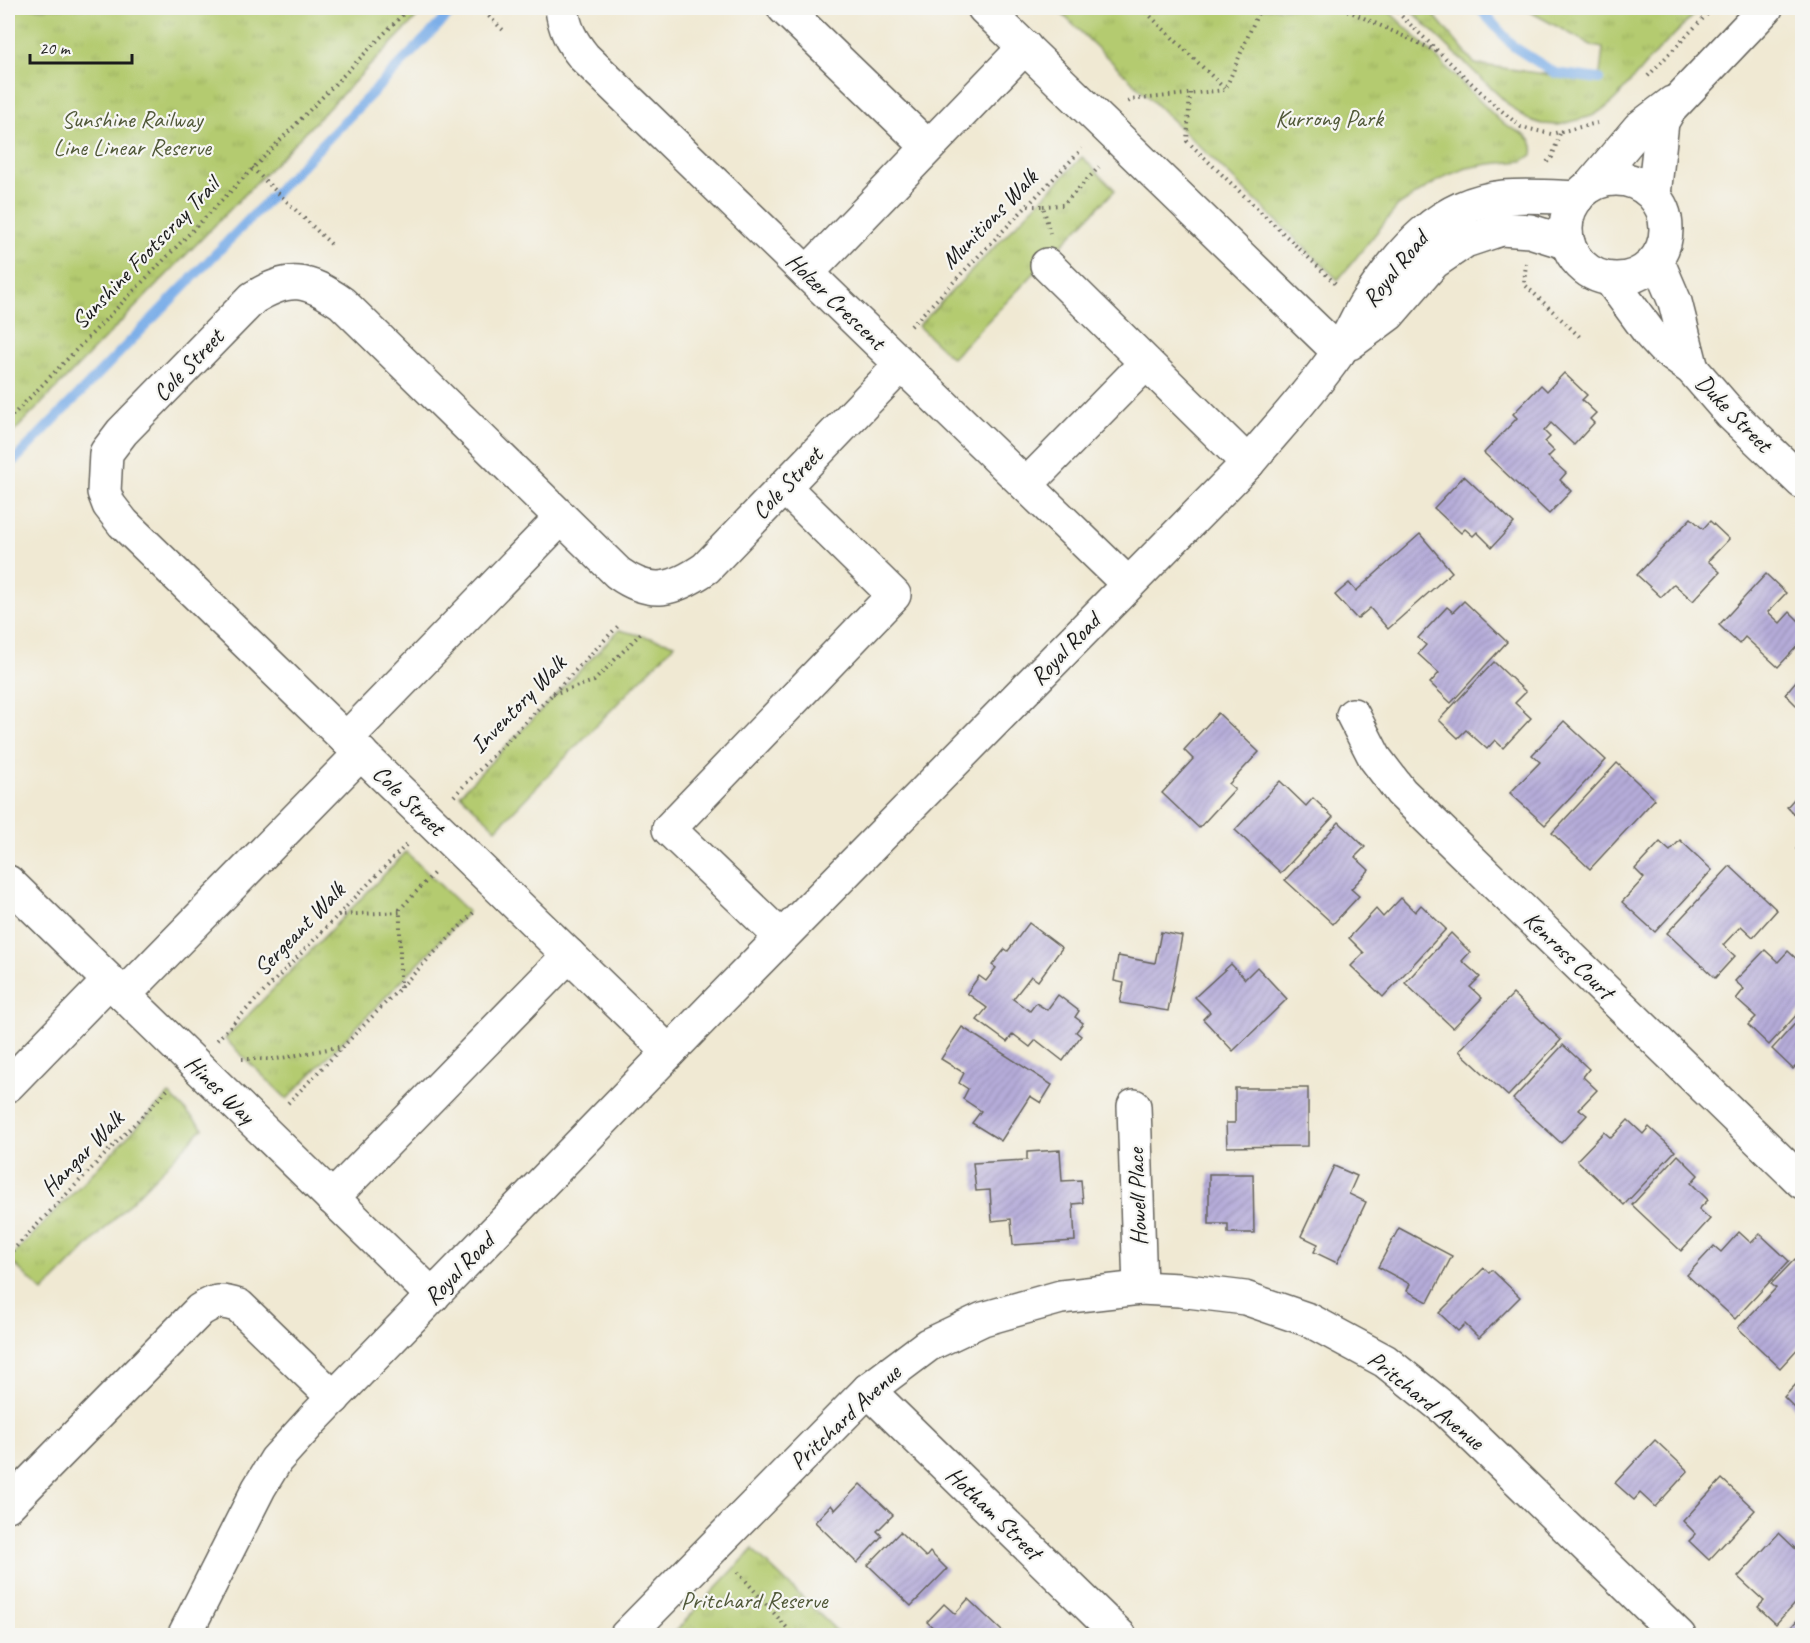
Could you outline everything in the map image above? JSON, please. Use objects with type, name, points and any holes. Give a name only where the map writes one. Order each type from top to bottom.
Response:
[{"type":"street","name":"Holzer Crescent","points":[[562,8],[565,27],[573,43],[584,57],[1128,584]]},
{"type":"street","points":[[784,8],[928,147]]},
{"type":"street","points":[[984,8],[1339,352]]},
{"type":"street","points":[[1654,195],[1662,122],[1668,110],[1766,8]]},
{"type":"street","points":[[807,273],[1024,47]]},
{"type":"street","points":[[1583,192],[1605,180],[1623,179],[1640,184],[1654,195],[1663,210],[1666,227],[1664,244],[1657,260],[1644,272],[1628,278],[1610,279],[1596,276],[1584,268],[1574,257],[1568,243],[1567,219],[1570,208],[1583,192],[1639,128],[1681,96]]},
{"type":"street","name":"Royal Road","points":[[184,1635],[259,1488],[276,1460],[781,937],[1248,463],[1339,352],[1366,303],[1409,245],[1447,215],[1474,204],[1503,197],[1583,192]]},
{"type":"street","name":"Royal Road","points":[[1339,352],[1389,314],[1434,262],[1465,241],[1501,229],[1530,231],[1568,243]]},
{"type":"street","points":[[1049,251],[1146,363],[1248,463]]},
{"type":"street","name":"Duke Street","points":[[1657,260],[1675,302],[1692,369]]},
{"type":"street","name":"Duke Street","points":[[1610,279],[1650,335],[1663,348],[1692,369],[1730,413],[1803,482]]},
{"type":"street","name":"Cole Street","points":[[669,1052],[132,531],[114,510],[104,492],[106,453],[122,432],[253,298],[272,286],[290,282],[306,283],[326,292],[342,303],[618,573],[630,582],[650,588],[671,587],[687,581],[706,568],[901,365]]},
{"type":"street","points":[[1026,485],[1146,363]]},
{"type":"street","points":[[781,937],[669,829],[894,595],[783,487]]},
{"type":"street","points":[[8,1085],[116,988],[353,746],[561,518]]},
{"type":"street","name":"Kenross Court","points":[[1353,715],[1375,758],[1401,792],[1803,1182]]},
{"type":"street","name":"Hines Way","points":[[8,882],[433,1296]]},
{"type":"street","points":[[332,1198],[569,955]]},
{"type":"street","name":"Howell Place","points":[[1134,1106],[1140,1288]]},
{"type":"street","name":"Pritchard Avenue","points":[[626,1635],[868,1390],[928,1345],[982,1319],[1061,1297],[1140,1288],[1245,1298],[1309,1320],[1385,1361],[1446,1410],[1679,1635]]},
{"type":"street","points":[[8,1505],[200,1310],[211,1303],[224,1301],[239,1306],[334,1398]]},
{"type":"street","name":"Hotham Street","points":[[868,1390],[1120,1635]]},
{"type":"path","name":"Sunshine Footscray Trail","points":[[8,420],[409,8]]},
{"type":"path","points":[[480,8],[503,30]]},
{"type":"path","points":[[1142,8],[1225,90]]},
{"type":"path","points":[[1225,90],[1260,8]]},
{"type":"path","points":[[1342,8],[1441,53]]},
{"type":"path","points":[[1393,8],[1521,127],[1551,135],[1606,119]]},
{"type":"path","points":[[1641,84],[1713,8]]},
{"type":"path","points":[[1130,100],[1225,90]]},
{"type":"path","points":[[1190,93],[1187,141],[1343,291]]},
{"type":"path","points":[[1544,164],[1552,157],[1560,133]]},
{"type":"path","name":"Munitions Walk","points":[[911,326],[1087,144]]},
{"type":"path","points":[[252,168],[332,244]]},
{"type":"path","points":[[1027,207],[1063,205],[1099,168]]},
{"type":"path","points":[[1043,206],[1049,251]]},
{"type":"path","points":[[1526,259],[1524,284],[1582,339]]},
{"type":"path","name":"Inventory Walk","points":[[448,801],[619,625]]},
{"type":"path","points":[[552,694],[594,681],[643,631]]},
{"type":"path","name":"Sergeant Walk","points":[[213,1044],[412,839]]},
{"type":"path","points":[[400,989],[400,909],[434,873]]},
{"type":"path","points":[[338,915],[400,912]]},
{"type":"path","points":[[288,1103],[474,912]]},
{"type":"path","points":[[242,1059],[277,1059],[344,1046]]},
{"type":"path","name":"Hangar Walk","points":[[8,1254],[175,1083]]},
{"type":"path","points":[[738,1572],[794,1635]]},
{"type":"green space","name":"Sunshine Railway Line Linear Reserve","points":[[8,8],[426,8],[8,438]]},
{"type":"green space","name":"Kurrong Park","points":[[1056,8],[1385,8],[1500,121],[1528,138],[1533,147],[1533,154],[1523,161],[1467,168],[1446,176],[1398,206],[1338,280]]},
{"type":"green space","points":[[1408,8],[1428,8],[1475,64],[1599,82],[1603,48],[1593,46],[1523,8],[1701,8],[1651,58],[1607,107],[1592,116],[1559,125],[1542,124],[1527,119],[1511,107]]},
{"type":"green space","points":[[1082,157],[1115,190],[952,358],[918,326]]},
{"type":"green space","points":[[619,630],[675,644],[496,829],[460,794]]},
{"type":"green space","points":[[406,852],[468,912],[287,1099],[225,1039]]},
{"type":"green space","points":[[169,1094],[203,1128],[43,1292],[9,1259]]},
{"type":"green space","name":"Pritchard Reserve","points":[[753,1550],[841,1635],[672,1635]]},
{"type":"building","points":[[1564,373],[1587,395],[1582,400],[1596,413],[1590,419],[1594,423],[1574,445],[1551,423],[1544,431],[1550,437],[1545,442],[1554,451],[1548,457],[1566,473],[1560,480],[1571,491],[1549,514],[1484,453],[1517,418],[1513,414],[1541,385],[1547,391]]},
{"type":"building","points":[[1464,476],[1514,523],[1492,547],[1477,532],[1473,536],[1465,529],[1461,533],[1434,508]]},
{"type":"building","points":[[1691,518],[1703,529],[1710,521],[1729,539],[1708,561],[1720,572],[1693,601],[1674,584],[1661,597],[1637,575]]},
{"type":"building","points":[[1420,534],[1452,572],[1388,629],[1370,608],[1357,619],[1335,595],[1349,583],[1356,591]]},
{"type":"building","points":[[1766,574],[1786,593],[1768,612],[1780,623],[1790,612],[1802,624],[1802,641],[1778,667],[1745,637],[1739,644],[1719,625]]},
{"type":"building","points":[[1464,601],[1507,642],[1451,703],[1430,683],[1439,673],[1418,654],[1426,645],[1418,638],[1447,607],[1453,612]]},
{"type":"building","points":[[1494,662],[1526,692],[1515,703],[1531,718],[1503,748],[1495,740],[1487,749],[1466,730],[1458,738],[1439,720]]},
{"type":"building","points":[[1802,674],[1802,711],[1785,694]]},
{"type":"building","points":[[1218,713],[1259,752],[1229,784],[1235,789],[1199,828],[1162,793],[1193,759],[1184,750]]},
{"type":"building","points":[[1564,721],[1606,760],[1545,825],[1510,793],[1540,762],[1532,755]]},
{"type":"building","points":[[1617,763],[1655,799],[1590,869],[1552,833]]},
{"type":"building","points":[[1280,781],[1306,806],[1313,798],[1333,817],[1281,873],[1235,830]]},
{"type":"building","points":[[1802,790],[1802,822],[1787,807]]},
{"type":"building","points":[[1339,822],[1365,847],[1355,857],[1369,870],[1351,889],[1359,896],[1333,924],[1285,880]]},
{"type":"building","points":[[1680,840],[1712,870],[1655,932],[1622,902],[1644,878],[1635,869],[1660,842],[1670,851]]},
{"type":"building","points":[[1802,842],[1802,856],[1796,849]]},
{"type":"building","points":[[1730,866],[1777,910],[1753,937],[1741,926],[1723,945],[1735,956],[1715,978],[1667,933]]},
{"type":"building","points":[[1401,898],[1415,912],[1421,905],[1446,929],[1383,997],[1351,966],[1364,953],[1349,938],[1376,909],[1383,917]]},
{"type":"building","points":[[1029,923],[1062,948],[1038,981],[1031,976],[1013,999],[1030,1011],[1036,1003],[1047,1010],[1058,995],[1079,1011],[1075,1017],[1083,1023],[1076,1032],[1081,1036],[1063,1061],[1036,1040],[1030,1047],[1013,1034],[1007,1042],[977,1020],[987,1008],[967,993],[979,976],[986,981],[996,968],[992,965],[1005,949],[1008,951]]},
{"type":"building","points":[[1161,932],[1182,936],[1168,1011],[1120,1003],[1124,983],[1114,981],[1118,956],[1155,963]]},
{"type":"building","points":[[1451,933],[1470,952],[1462,961],[1480,977],[1470,987],[1482,998],[1453,1028],[1405,983]]},
{"type":"building","points":[[1765,950],[1778,962],[1788,951],[1802,964],[1802,1009],[1769,1045],[1748,1025],[1756,1017],[1736,999],[1744,989],[1735,981]]},
{"type":"building","points":[[1231,964],[1245,979],[1257,967],[1287,999],[1233,1051],[1203,1019],[1210,1012],[1195,997]]},
{"type":"building","points":[[1513,994],[1561,1040],[1508,1096],[1459,1051]]},
{"type":"building","points":[[1802,1016],[1802,1071],[1797,1065],[1793,1069],[1772,1049]]},
{"type":"building","points":[[962,1027],[1052,1085],[1041,1103],[1030,1096],[1001,1141],[972,1123],[981,1111],[963,1099],[968,1089],[959,1083],[964,1073],[941,1059]]},
{"type":"building","points":[[1563,1045],[1589,1069],[1583,1077],[1597,1090],[1579,1109],[1587,1115],[1561,1143],[1513,1099]]},
{"type":"building","points":[[1235,1088],[1308,1088],[1308,1146],[1227,1147],[1226,1123],[1235,1123]]},
{"type":"building","points":[[1628,1120],[1643,1134],[1649,1127],[1675,1151],[1624,1205],[1577,1160],[1604,1132],[1611,1138]]},
{"type":"building","points":[[1060,1150],[1062,1181],[1081,1180],[1083,1203],[1073,1204],[1075,1241],[1013,1245],[1011,1219],[992,1221],[990,1190],[976,1191],[973,1163],[1027,1160],[1027,1152]]},
{"type":"building","points":[[1678,1155],[1698,1175],[1691,1183],[1708,1200],[1699,1209],[1710,1219],[1681,1251],[1632,1205]]},
{"type":"building","points":[[1334,1166],[1357,1176],[1349,1194],[1366,1202],[1337,1263],[1314,1252],[1318,1244],[1301,1236]]},
{"type":"building","points":[[1209,1174],[1253,1174],[1254,1233],[1228,1233],[1228,1224],[1209,1224]]},
{"type":"building","points":[[1399,1228],[1452,1256],[1428,1302],[1407,1291],[1410,1284],[1378,1267]]},
{"type":"building","points":[[1739,1232],[1751,1243],[1760,1234],[1789,1261],[1735,1319],[1687,1275],[1714,1246],[1721,1252]]},
{"type":"building","points":[[1795,1259],[1802,1266],[1802,1344],[1780,1368],[1738,1328],[1776,1288],[1771,1284]]},
{"type":"building","points":[[1484,1268],[1489,1273],[1492,1270],[1520,1297],[1479,1338],[1465,1324],[1458,1331],[1439,1313]]},
{"type":"building","points":[[1802,1378],[1802,1415],[1784,1397]]},
{"type":"building","points":[[1655,1440],[1688,1471],[1655,1507],[1640,1493],[1634,1500],[1615,1483]]},
{"type":"building","points":[[1722,1479],[1755,1510],[1709,1560],[1689,1541],[1696,1534],[1683,1521]]},
{"type":"building","points":[[860,1484],[893,1515],[877,1531],[882,1536],[857,1563],[815,1522],[831,1505],[835,1510]]},
{"type":"building","points":[[900,1532],[926,1557],[930,1552],[947,1569],[911,1606],[868,1565]]},
{"type":"building","points":[[1779,1533],[1802,1555],[1802,1595],[1776,1624],[1758,1607],[1764,1601],[1738,1577]]},
{"type":"building","points":[[968,1599],[1003,1632],[1000,1636],[942,1636],[927,1622],[944,1604],[955,1614]]},
{"type":"building","points":[[1802,1615],[1802,1636],[1783,1636]]},
{"type":"waterway","points":[[8,467],[455,8]]},
{"type":"waterway","points":[[1479,8],[1514,47],[1555,73],[1599,79]]}]
